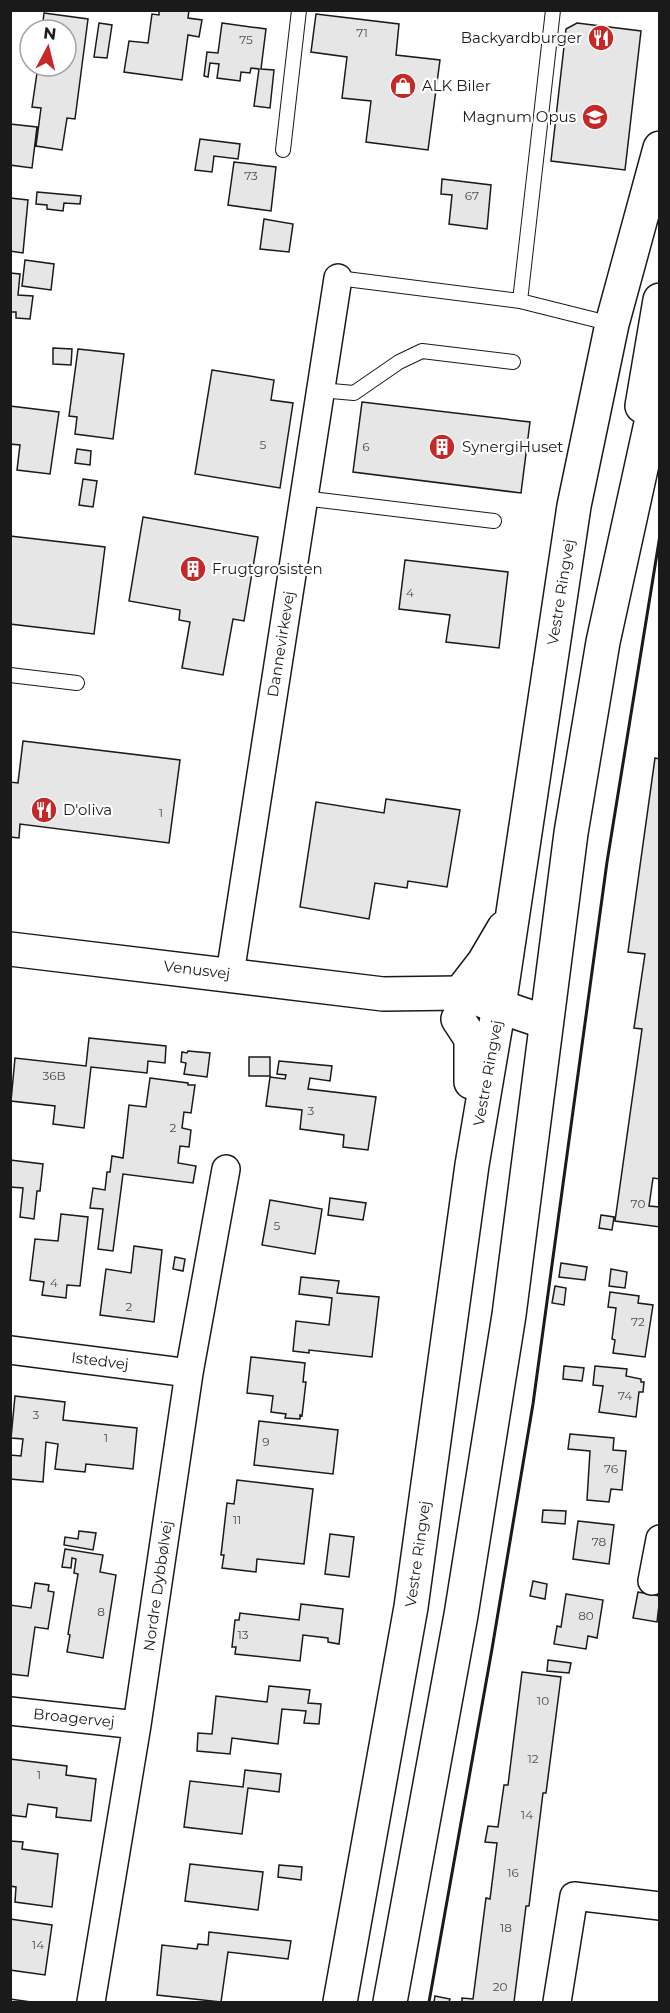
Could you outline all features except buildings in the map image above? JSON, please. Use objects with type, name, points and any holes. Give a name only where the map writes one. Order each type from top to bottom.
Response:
[{"type":"main road","name":"Vestre Ringvej","points":[[340,2002],[411,1607],[472,1165],[499,1006],[574,506],[612,324],[660,148]]},
{"type":"main road","points":[[390,2002],[461,1615],[503,1350],[571,833],[660,300]]},
{"type":"main road","points":[[603,642],[660,382]]},
{"type":"main road","points":[[472,1165],[471,1039],[459,1006],[511,916]]},
{"type":"main road","name":"Venusvej","points":[[10,949],[383,994],[434,1008],[499,1006],[545,1022]]},
{"type":"street","name":"Dannevirkevej","points":[[230,974],[338,278]]},
{"type":"street","name":"Nordre Dybbølvej","points":[[91,2002],[137,1725],[189,1372],[226,1169]]},
{"type":"street","name":"Istedvej","points":[[10,1350],[189,1372]]},
{"type":"street","points":[[652,1581],[660,1539]]},
{"type":"street","name":"Broagervej","points":[[10,1711],[137,1725]]},
{"type":"street","points":[[557,2002],[574,1896],[660,1906]]},
{"type":"lane","points":[[283,150],[299,10]]},
{"type":"lane","points":[[520,301],[553,10]]},
{"type":"lane","points":[[338,278],[520,301],[612,324]]},
{"type":"lane","points":[[320,390],[354,393],[399,362],[422,351],[513,362]]},
{"type":"lane","points":[[303,498],[494,521]]},
{"type":"lane","points":[[10,675],[77,683]]},
{"type":"wall","points":[[429,2002],[533,1404],[607,862],[660,535]]},
{"type":"place","name":"Backyardburger","points":[[601,38]]},
{"type":"place","name":"ALK Biler","points":[[403,86]]},
{"type":"place","name":"Magnum Opus","points":[[595,117]]},
{"type":"place","name":"SynergiHuset","points":[[442,447]]},
{"type":"place","name":"Frugtgrosisten","points":[[193,569]]},
{"type":"place","name":"D'oliva","points":[[44,810]]}]
